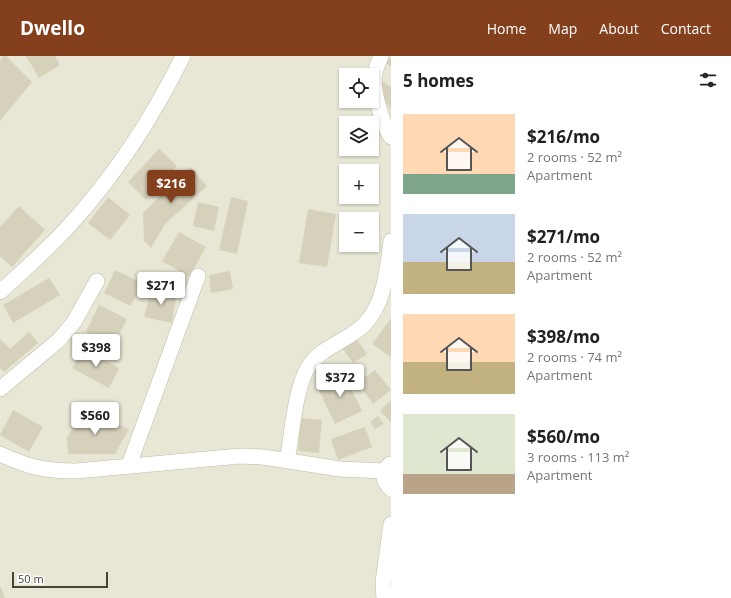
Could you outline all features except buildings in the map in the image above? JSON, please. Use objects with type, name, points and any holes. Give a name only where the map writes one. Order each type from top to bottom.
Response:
[{"type":"street","points":[[0,292],[69,226],[119,163],[147,123],[183,56]]},
{"type":"street","points":[[381,56],[374,80],[380,110],[387,132],[391,137]]},
{"type":"street","points":[[288,461],[299,393],[304,375],[309,365],[317,357],[356,332],[374,310],[381,295],[391,241]]},
{"type":"street","points":[[129,465],[198,276]]},
{"type":"street","points":[[0,388],[59,340],[74,322],[97,281]]},
{"type":"street","points":[[0,454],[29,467],[53,471],[76,471],[240,456],[288,461],[340,469],[388,468],[385,482],[391,489]]},
{"type":"street","points":[[384,598],[383,582],[391,524]]},
{"type":"shaded area","points":[[0,56],[391,56],[391,598],[0,598]]}]
